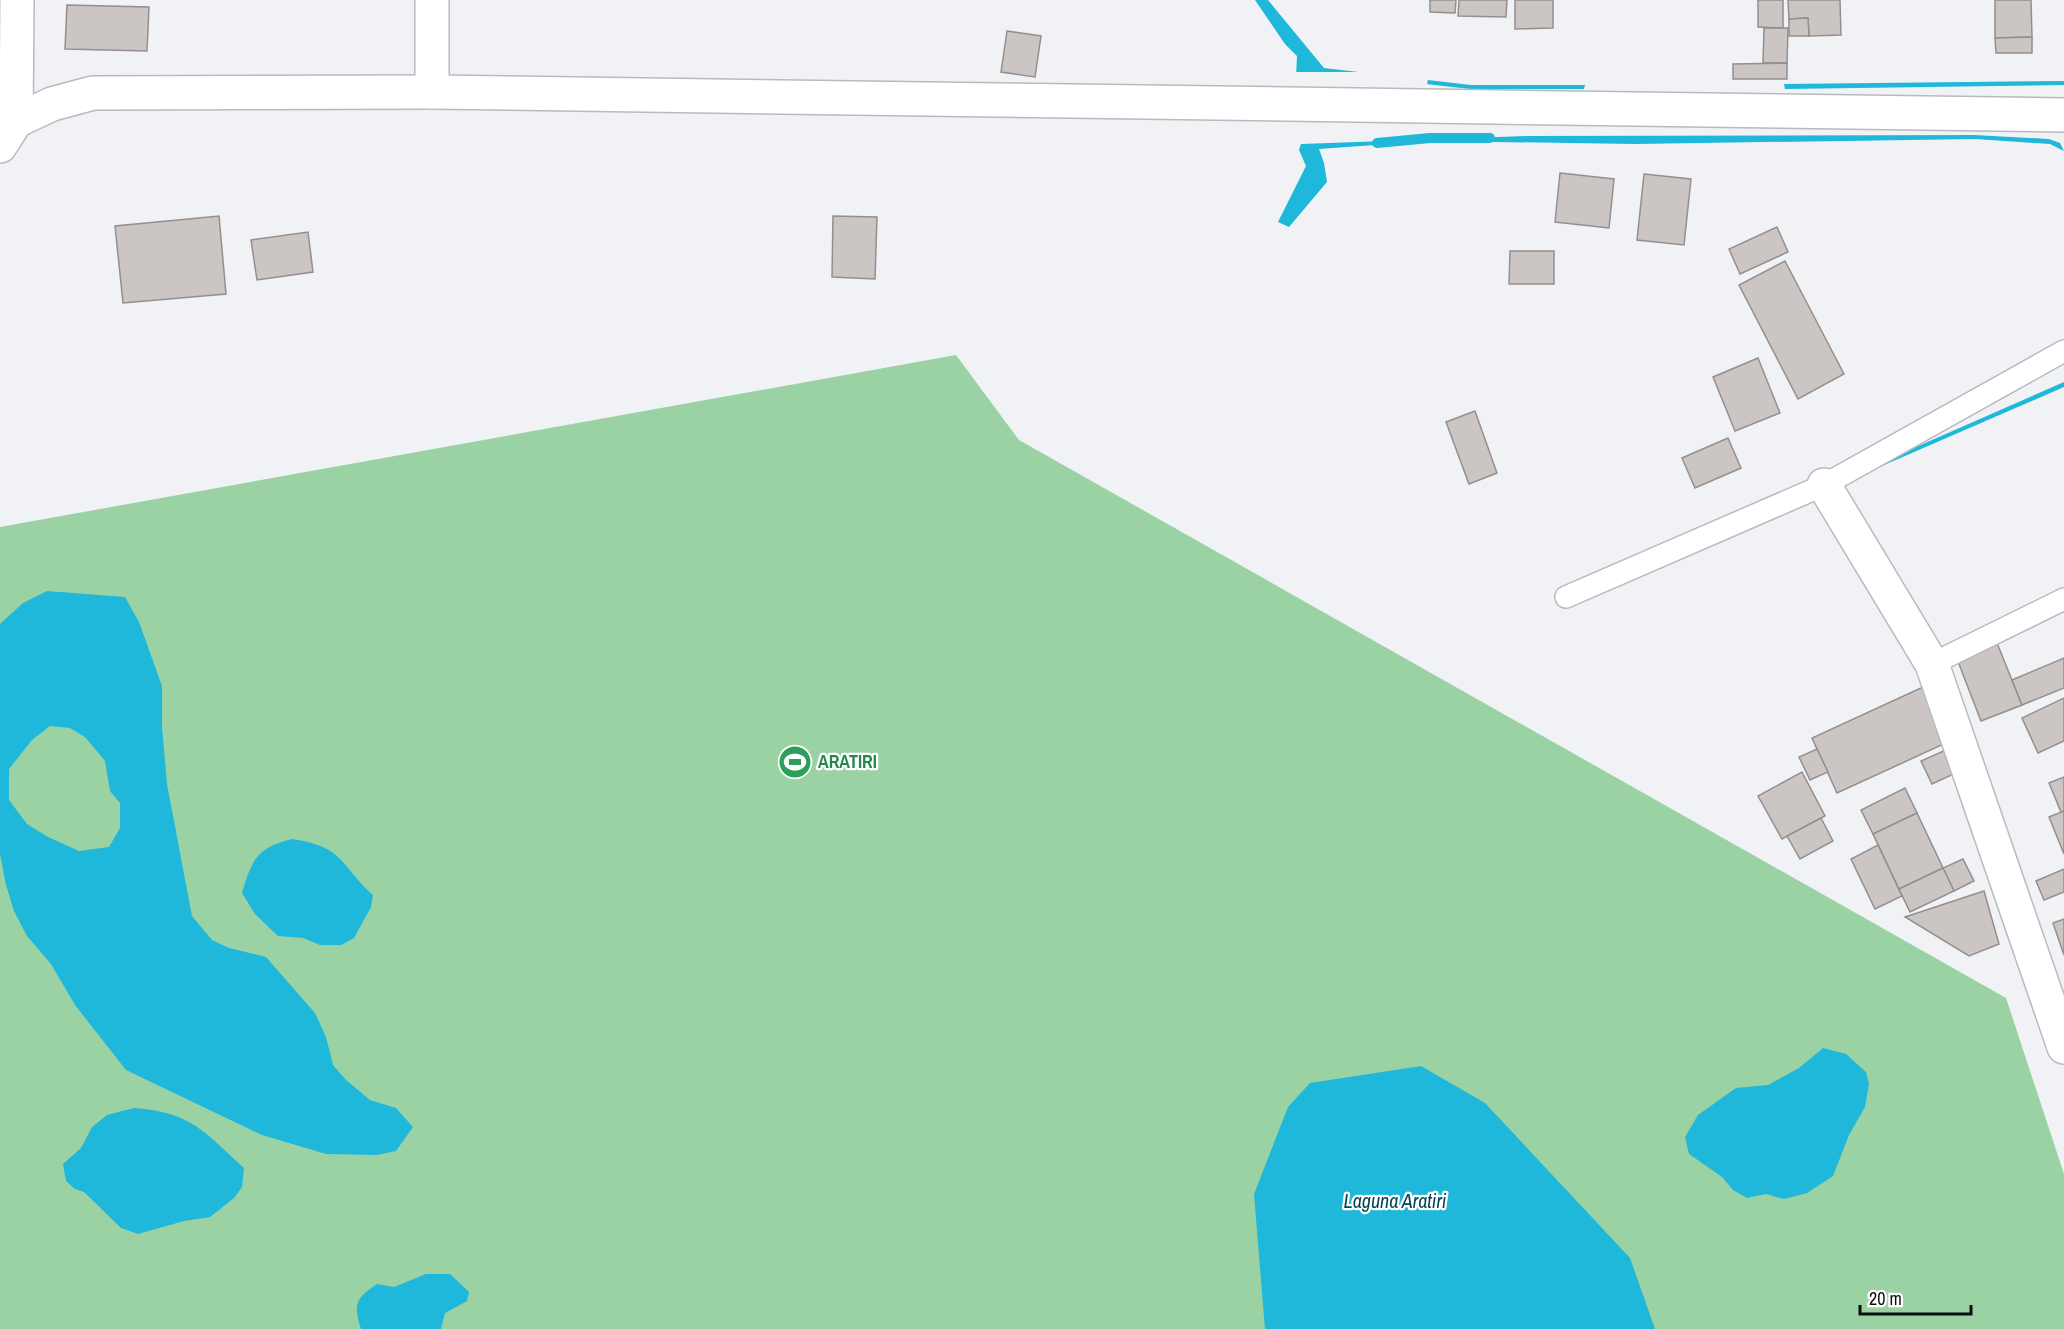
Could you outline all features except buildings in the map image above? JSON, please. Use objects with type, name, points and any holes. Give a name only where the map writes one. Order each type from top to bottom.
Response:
[{"type":"street","points":[[8,134],[17,0]]},
{"type":"street","points":[[432,0],[432,92]]},
{"type":"street","points":[[8,134],[52,104],[93,93],[432,92],[2064,115]]},
{"type":"street","points":[[1824,485],[1932,664],[2056,996],[2064,1047]]},
{"type":"lane","points":[[1566,597],[1824,485],[2064,351]]},
{"type":"lane","points":[[1932,664],[2064,600]]},
{"type":"green space","name":"ARATIRI","points":[[956,355],[1019,440],[2006,998],[2064,1174],[2064,1329],[0,1329],[0,527]]},
{"type":"water","points":[[1255,0],[1268,0],[1324,68],[1471,85],[1585,85],[1584,89],[1470,89],[1329,73],[1296,78],[1297,56],[1285,44]]},
{"type":"water","points":[[2064,81],[2064,85],[1785,89],[1784,84]]},
{"type":"water","points":[[1974,135],[2049,139],[2060,143],[2064,151],[2050,144],[1975,139],[1634,144],[1431,141],[1319,149],[1327,182],[1289,227],[1278,222],[1306,166],[1299,150],[1301,144],[1526,136]]},
{"type":"water","points":[[2064,382],[2064,387],[1875,469],[1875,465]]},
{"type":"water","points":[[47,591],[125,597],[139,622],[162,686],[162,727],[167,784],[192,916],[212,940],[229,948],[266,957],[315,1013],[326,1037],[333,1065],[346,1080],[370,1100],[396,1108],[413,1127],[396,1151],[377,1155],[326,1154],[262,1135],[126,1070],[75,1005],[51,964],[27,936],[14,911],[0,854],[0,624],[23,603]],"holes":[[[50,726],[70,728],[85,737],[105,761],[110,791],[120,803],[120,828],[109,847],[79,851],[48,837],[27,824],[9,800],[9,769],[32,740]]]},
{"type":"water","points":[[292,839],[309,842],[332,852],[373,895],[371,907],[354,938],[341,945],[320,945],[303,938],[278,936],[255,914],[242,893],[249,871],[263,851]]},
{"type":"water","points":[[1823,1048],[1846,1054],[1866,1072],[1869,1084],[1865,1107],[1849,1135],[1833,1176],[1807,1193],[1784,1199],[1766,1194],[1747,1198],[1733,1190],[1722,1177],[1689,1154],[1685,1137],[1698,1115],[1736,1088],[1768,1085],[1799,1068]]},
{"type":"water","name":"Laguna Aratiri","points":[[1421,1066],[1485,1103],[1630,1258],[1655,1329],[1265,1329],[1254,1194],[1288,1107],[1310,1083]]},
{"type":"water","points":[[134,1108],[170,1114],[184,1119],[207,1134],[244,1168],[242,1187],[234,1198],[210,1217],[184,1221],[138,1234],[121,1228],[84,1192],[75,1189],[66,1181],[63,1164],[81,1148],[92,1127],[107,1115]]},
{"type":"water","points":[[426,1274],[450,1274],[469,1292],[467,1301],[445,1313],[441,1329],[361,1329],[357,1307],[365,1293],[377,1284],[394,1287]]},
{"type":"pier","points":[[1293,72],[1388,72],[1428,76],[1427,87],[1334,77],[1332,82],[1296,81]]},
{"type":"waterway","points":[[1377,143],[1430,138],[1490,138]]},
{"type":"place","name":"ARATIRI","points":[[795,762]]}]
